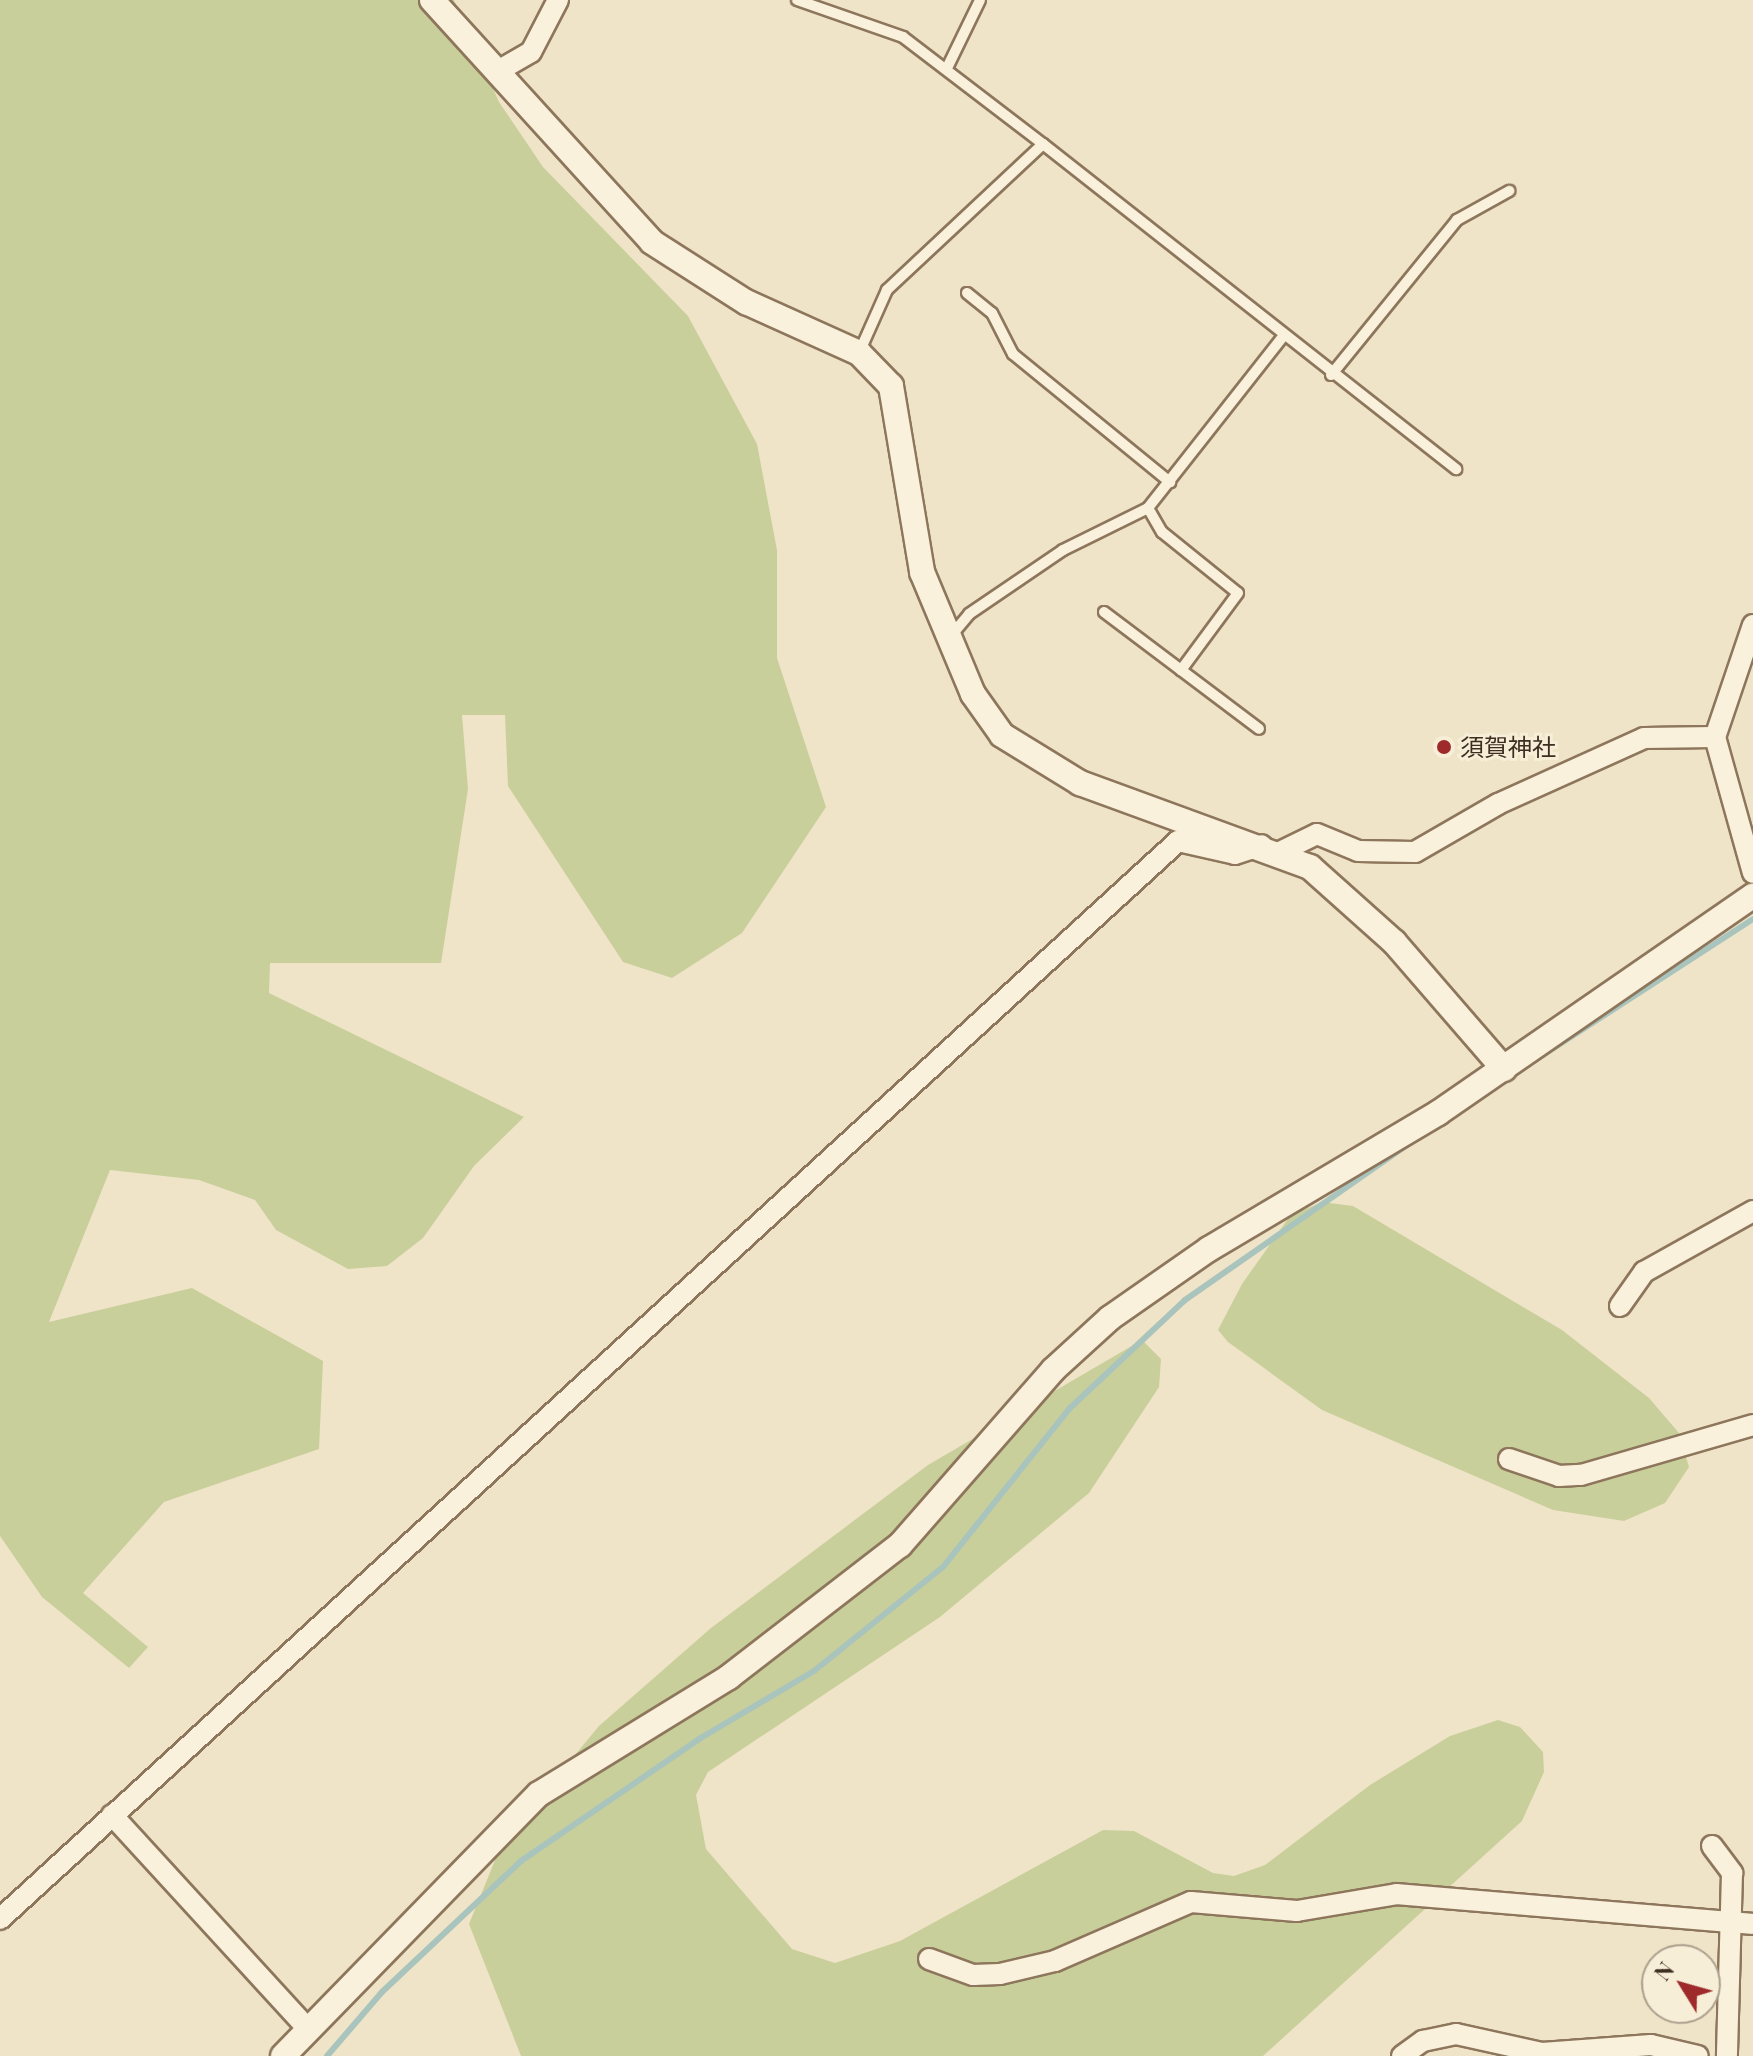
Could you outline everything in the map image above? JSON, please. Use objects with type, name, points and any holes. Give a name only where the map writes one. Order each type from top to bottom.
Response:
[{"type":"street","points":[[432,0],[661,250],[746,302],[859,353],[891,386],[899,407],[910,520],[949,639],[973,694],[1002,735],[1039,763],[1271,848],[1343,890],[1504,1069]]},
{"type":"street","points":[[498,71],[531,52],[558,0]]},
{"type":"street","points":[[1753,625],[1715,737],[1753,873]]},
{"type":"street","points":[[0,1919],[1178,841],[1235,854],[1271,848],[1317,834],[1358,851],[1415,852],[1438,845],[1498,804],[1644,738],[1715,737]]},
{"type":"street","points":[[283,2056],[539,1794],[729,1677],[900,1545],[1053,1370],[1110,1318],[1504,1069],[1753,896]]},
{"type":"street","points":[[1620,1306],[1644,1272],[1753,1211]]},
{"type":"street","points":[[1509,1459],[1559,1476],[1581,1475],[1753,1425]]},
{"type":"street","points":[[112,1815],[308,2029]]},
{"type":"street","points":[[1712,1846],[1732,1873],[1727,2056]]},
{"type":"street","points":[[929,1959],[973,1975],[1000,1974],[1055,1961],[1191,1902],[1297,1911],[1397,1894],[1731,1926],[1753,1924]]},
{"type":"street","points":[[1402,2056],[1423,2041],[1456,2034],[1542,2053],[1624,2045],[1698,2056]]},
{"type":"lane","points":[[797,0],[903,37],[948,66],[1282,338],[1456,469]]},
{"type":"lane","points":[[948,66],[980,0]]},
{"type":"lane","points":[[859,353],[887,290],[1043,144]]},
{"type":"lane","points":[[1331,375],[1457,220],[1509,191]]},
{"type":"lane","points":[[967,293],[992,313],[1013,354],[1170,482]]},
{"type":"lane","points":[[949,639],[969,614],[1063,550],[1148,508],[1282,338]]},
{"type":"lane","points":[[1148,508],[1162,532],[1238,593],[1181,670]]},
{"type":"lane","points":[[1104,612],[1259,729]]},
{"type":"green space","points":[[0,0],[454,0],[499,102],[543,167],[688,316],[757,444],[777,550],[777,658],[826,807],[742,933],[672,978],[623,962],[508,786],[505,715],[462,715],[468,789],[441,963],[270,963],[269,993],[524,1117],[474,1166],[423,1238],[387,1266],[348,1269],[276,1230],[255,1200],[199,1180],[110,1170],[49,1322],[192,1288],[323,1361],[319,1449],[164,1502],[83,1593],[148,1647],[129,1668],[42,1597],[0,1536]]},
{"type":"green space","points":[[1322,1202],[1353,1206],[1562,1330],[1649,1398],[1679,1433],[1689,1467],[1665,1503],[1624,1521],[1553,1510],[1322,1410],[1228,1342],[1218,1330],[1242,1284],[1290,1216]]},
{"type":"green space","points":[[1142,1340],[1161,1359],[1159,1387],[1089,1493],[940,1617],[708,1772],[696,1795],[706,1849],[792,1949],[835,1963],[900,1941],[1103,1830],[1134,1831],[1213,1873],[1234,1876],[1265,1865],[1370,1785],[1450,1736],[1498,1720],[1520,1727],[1543,1752],[1544,1772],[1522,1821],[1263,2056],[521,2056],[469,1924],[502,1843],[599,1726],[711,1628],[928,1465]]},
{"type":"waterway","points":[[1532,1062],[1753,919]]},
{"type":"waterway","points":[[327,2056],[382,1992],[521,1861],[699,1739],[814,1671],[943,1567],[1069,1409],[1185,1300],[1416,1139]]},
{"type":"place","name":"須賀神社","points":[[1444,747]]}]
